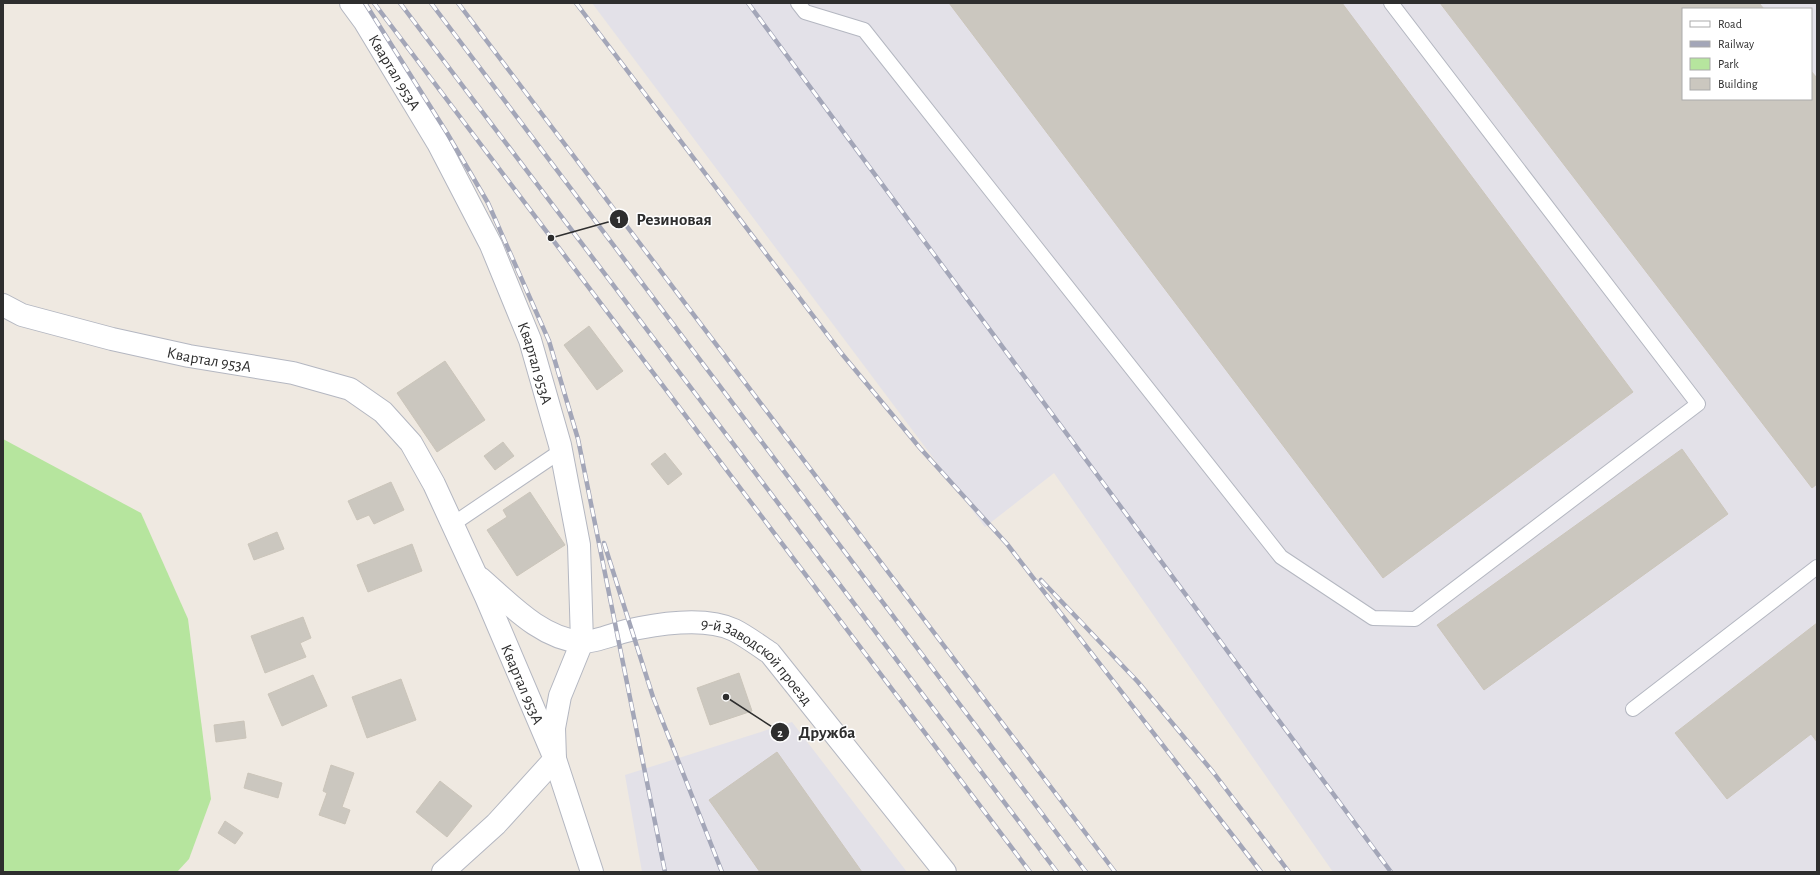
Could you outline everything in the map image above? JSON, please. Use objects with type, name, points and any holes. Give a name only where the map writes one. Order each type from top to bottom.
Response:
[{"type":"street","name":"Квартал 953А","points":[[351,3],[365,22],[438,143],[490,245],[530,340],[561,451],[579,545],[582,642],[560,696],[554,728],[555,759]]},
{"type":"street","name":"Квартал 953А","points":[[3,305],[22,315],[112,339],[189,356],[293,373],[350,389],[383,412],[411,443],[434,484],[453,524],[555,759],[592,872]]},
{"type":"street","points":[[475,573],[526,618],[551,633],[582,642]]},
{"type":"street","name":"9-й Заводской проезд","points":[[582,642],[643,627],[700,622],[733,629],[750,639],[770,652],[945,872]]},
{"type":"street","points":[[443,872],[496,824],[555,759]]},
{"type":"lane","points":[[798,3],[805,12],[864,30],[1282,557],[1372,618],[1415,619],[1698,404],[1390,3]]},
{"type":"lane","points":[[453,524],[561,451]]},
{"type":"lane","points":[[1633,709],[1817,568]]},
{"type":"shaded area","points":[[592,3],[1817,3],[1817,872],[1333,872],[1054,473],[985,527]]},
{"type":"shaded area","points":[[792,722],[907,872],[642,872],[625,775]]},
{"type":"green space","points":[[3,439],[141,513],[188,619],[211,799],[189,859],[177,872],[3,872]]},
{"type":"building","points":[[949,3],[1342,3],[1633,392],[1383,578]]},
{"type":"building","points":[[1440,3],[1759,3],[1763,8],[1682,8],[1682,100],[1812,100],[1812,72],[1817,78],[1817,484],[1812,488]]},
{"type":"building","points":[[589,326],[623,371],[597,390],[564,345]]},
{"type":"building","points":[[445,361],[485,420],[437,452],[397,393]]},
{"type":"building","points":[[503,442],[514,456],[495,470],[484,456]]},
{"type":"building","points":[[1682,449],[1728,514],[1484,690],[1437,625]]},
{"type":"building","points":[[665,453],[682,474],[668,485],[651,464]]},
{"type":"building","points":[[391,482],[404,510],[374,524],[369,515],[357,520],[348,501]]},
{"type":"building","points":[[530,492],[565,545],[517,576],[487,530],[507,517],[503,510]]},
{"type":"building","points":[[277,532],[284,549],[254,560],[248,544]]},
{"type":"building","points":[[412,544],[422,571],[368,592],[357,565]]},
{"type":"building","points":[[303,617],[311,638],[300,643],[306,657],[265,673],[251,636]]},
{"type":"building","points":[[1817,623],[1817,742],[1811,734],[1727,799],[1675,733]]},
{"type":"building","points":[[739,673],[752,711],[710,725],[697,688]]},
{"type":"building","points":[[313,675],[327,706],[282,726],[268,694]]},
{"type":"building","points":[[401,679],[416,720],[367,738],[352,697]]},
{"type":"building","points":[[244,721],[246,738],[216,742],[214,725]]},
{"type":"building","points":[[777,752],[862,872],[760,872],[709,800]]},
{"type":"building","points":[[331,765],[354,773],[342,807],[350,810],[345,824],[319,815],[327,793],[323,791]]},
{"type":"building","points":[[248,773],[282,783],[278,798],[244,788]]},
{"type":"building","points":[[440,781],[472,806],[447,837],[416,812]]},
{"type":"building","points":[[225,821],[243,833],[235,844],[218,833]]},
{"type":"railway","points":[[365,3],[447,133],[488,203],[549,341],[578,439],[665,872]]},
{"type":"railway","points":[[374,3],[1030,872]]},
{"type":"railway","points":[[400,3],[1057,872]]},
{"type":"railway","points":[[431,3],[1086,872]]},
{"type":"railway","points":[[458,3],[1115,872]]},
{"type":"railway","points":[[576,3],[842,354],[920,448],[1007,544],[1261,872]]},
{"type":"railway","points":[[748,3],[1391,872]]},
{"type":"railway","points":[[604,543],[653,697],[722,872]]},
{"type":"railway","points":[[1041,580],[1138,682],[1213,772],[1289,872]]},
{"type":"place","name":"Резиновая","points":[[551,238]]},
{"type":"place","name":"Дружба","points":[[726,697]]}]
